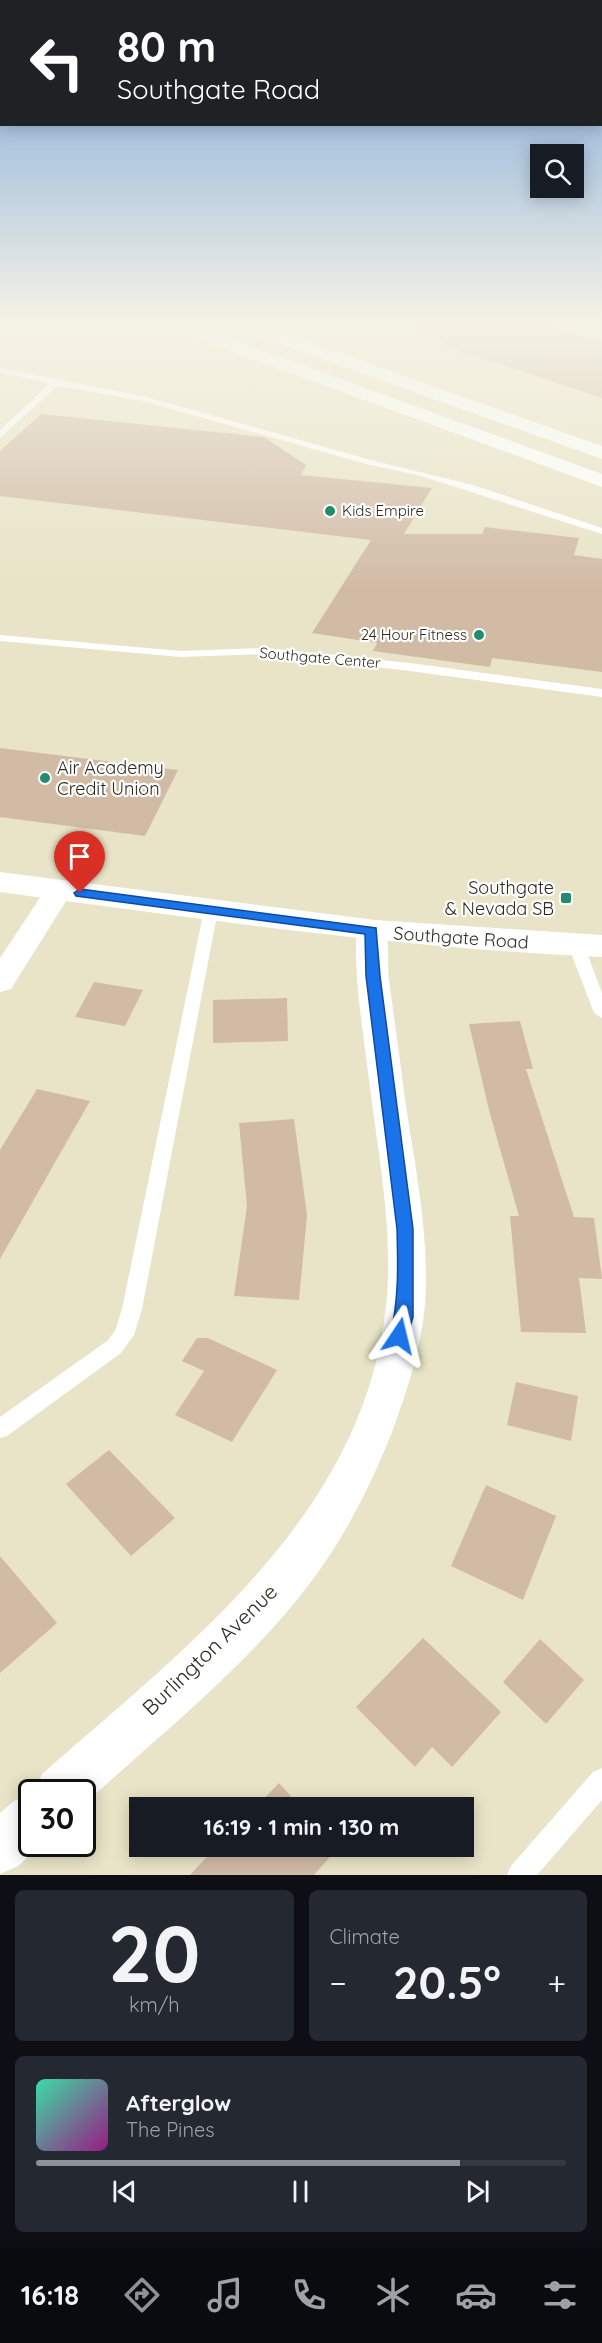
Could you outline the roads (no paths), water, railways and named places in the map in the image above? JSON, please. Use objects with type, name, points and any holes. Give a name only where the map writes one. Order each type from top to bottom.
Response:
[{"type":"main road","points":[[418,414],[602,481]]},
{"type":"main road","points":[[491,414],[602,453]]},
{"type":"main road","name":"Southgate Road","points":[[0,882],[371,931],[466,940],[589,945]]},
{"type":"street","points":[[0,982],[59,890]]},
{"type":"street","name":"Burlington Avenue","points":[[74,1779],[244,1624],[293,1568],[342,1494],[370,1437],[404,1317],[406,1272],[405,1229],[373,976],[371,931]]},
{"type":"street","points":[[0,1848],[18,1832]]},
{"type":"lane","points":[[0,435],[23,414]]},
{"type":"lane","points":[[196,414],[369,462],[452,481],[602,531]]},
{"type":"lane","name":"Southgate Center","points":[[0,638],[181,654],[266,651],[410,667],[602,693]]},
{"type":"lane","points":[[0,1429],[114,1347],[124,1335],[132,1309],[211,910]]},
{"type":"lane","points":[[589,945],[602,1013]]},
{"type":"lane","points":[[520,1875],[602,1781]]},
{"type":"place","name":"Kids Empire","points":[[330,511]]},
{"type":"place","name":"24 Hour Fitness","points":[[479,635]]},
{"type":"place","name":"Air Academy Credit Union","points":[[45,778]]},
{"type":"place","name":"Southgate & Nevada SB","points":[[566,898]]}]
